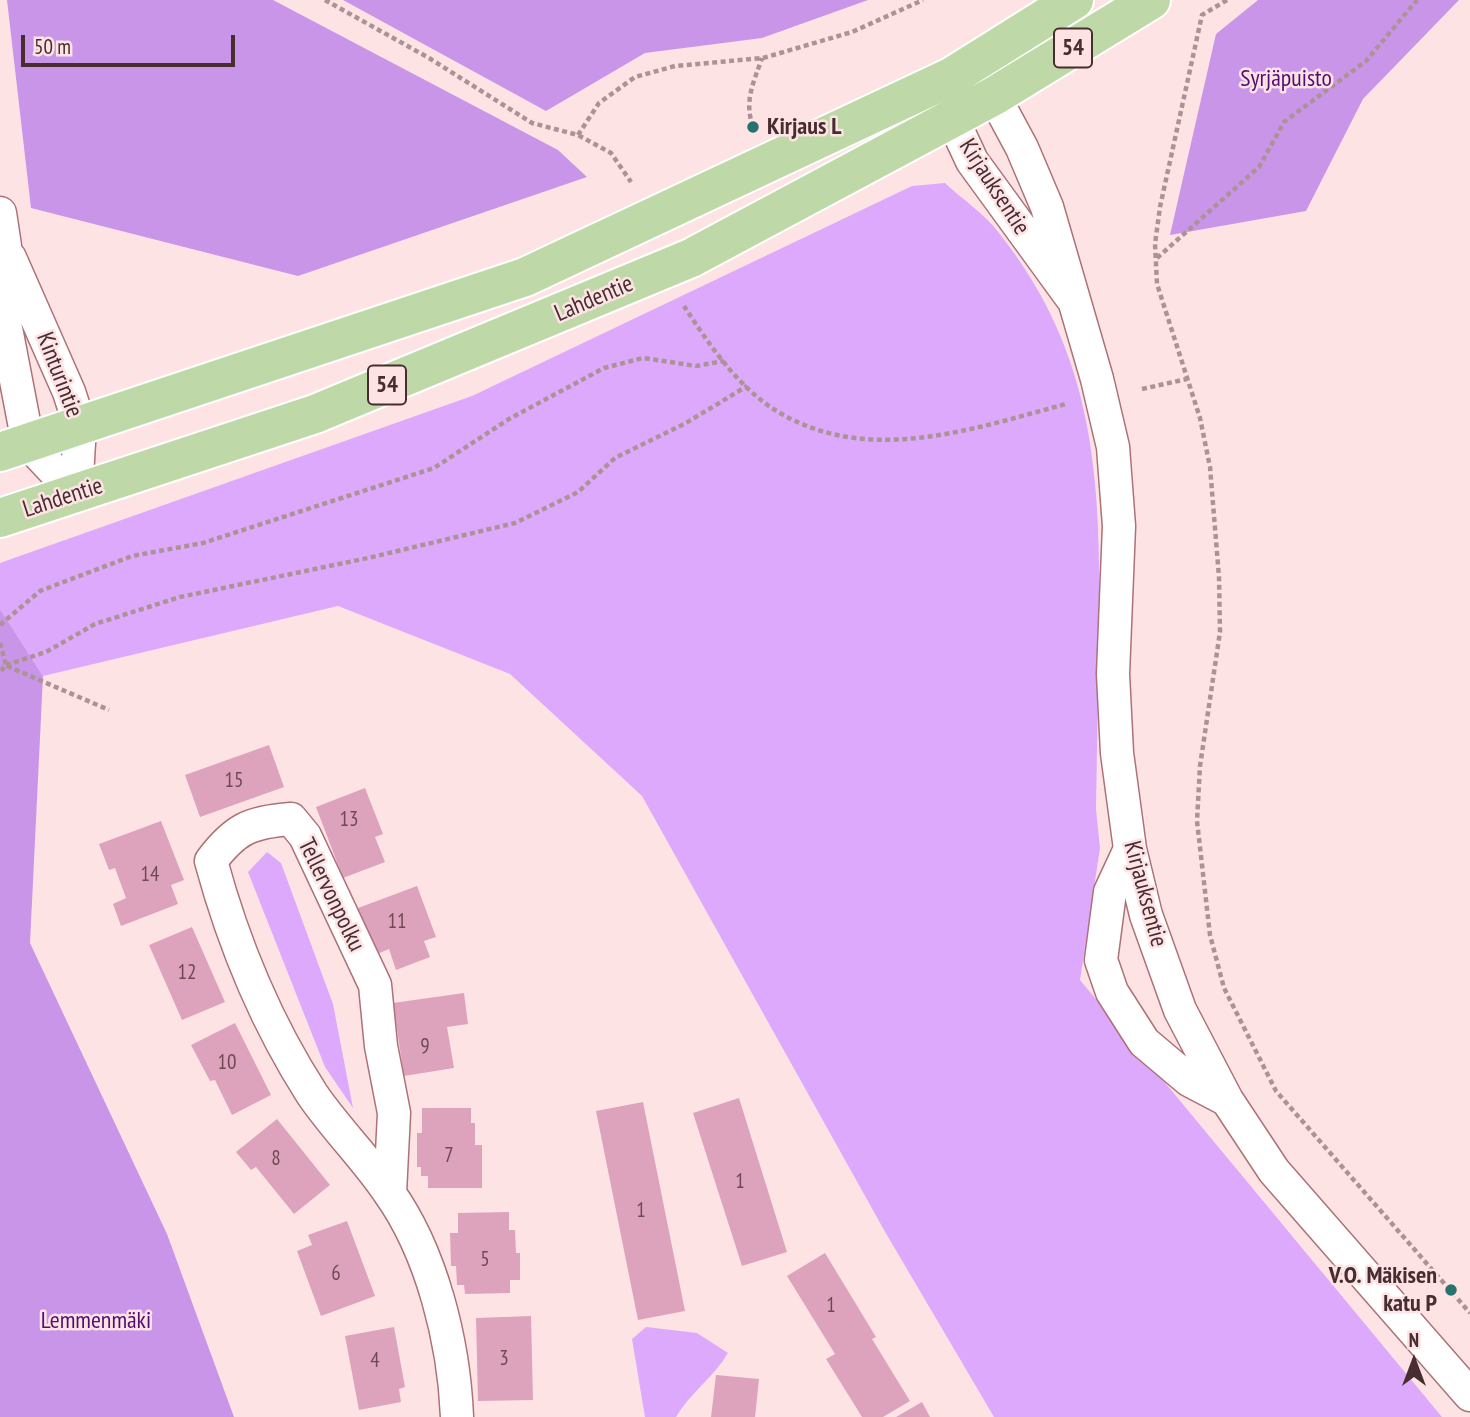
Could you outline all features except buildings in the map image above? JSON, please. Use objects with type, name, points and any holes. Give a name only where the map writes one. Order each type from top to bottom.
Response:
[{"type":"main road","name":"Lahdentie","points":[[14,447],[525,276],[951,77],[1074,0]]},
{"type":"main road","name":"Lahdentie","points":[[0,518],[315,414],[679,263],[994,96],[1151,0]]},
{"type":"street","points":[[951,77],[994,96]]},
{"type":"street","name":"Kirjauksentie","points":[[951,77],[952,118],[972,161],[1072,297]]},
{"type":"street","name":"Kirjauksentie","points":[[994,96],[1022,148],[1047,208],[1097,379],[1112,447],[1119,526],[1112,674],[1117,752],[1130,849],[1146,915],[1180,1010],[1227,1100],[1274,1171],[1470,1395]]},
{"type":"street","name":"Kinturintie","points":[[0,213],[5,246],[5,323],[14,447]]},
{"type":"street","name":"Kinturintie","points":[[5,246],[69,392],[79,426],[76,494]]},
{"type":"street","points":[[14,447],[76,494]]},
{"type":"street","name":"Tellervonpolku","points":[[390,1193],[394,1113],[381,1046],[375,985],[305,836],[290,819],[264,821],[230,836],[211,861],[226,916],[286,1051],[314,1097],[390,1193],[427,1266],[444,1324],[457,1417]]},
{"type":"street","points":[[1130,849],[1110,892],[1101,960],[1112,992],[1144,1042],[1189,1080],[1227,1100]]},
{"type":"path","points":[[325,0],[429,58],[532,123],[578,135],[611,153],[631,182]]},
{"type":"path","points":[[578,135],[598,103],[635,77],[675,66],[762,58],[852,32],[923,0]]},
{"type":"path","points":[[1227,0],[1202,15],[1160,206],[1156,259],[1157,284],[1200,418],[1210,467],[1219,577],[1220,632],[1202,752],[1197,821],[1210,935],[1224,988],[1276,1091],[1470,1313]]},
{"type":"path","points":[[1156,259],[1259,166],[1284,122],[1366,61],[1416,0]]},
{"type":"path","points":[[753,127],[747,109],[749,93],[762,58]]},
{"type":"path","points":[[684,306],[724,361],[747,386],[775,410],[813,427],[864,440],[906,441],[945,435],[1066,404]]},
{"type":"path","points":[[0,625],[40,591],[132,556],[203,543],[434,468],[509,419],[604,368],[643,358],[696,366],[724,361]]},
{"type":"path","points":[[1142,390],[1187,379]]},
{"type":"path","points":[[0,672],[6,665],[46,652],[95,624],[180,597],[368,558],[515,523],[578,492],[615,458],[686,423],[747,386]]},
{"type":"path","points":[[0,643],[6,665]]},
{"type":"path","points":[[6,665],[109,710]]},
{"type":"shaded area","points":[[945,183],[993,226],[1031,279],[1056,325],[1074,373],[1086,421],[1094,470],[1098,521],[1096,809],[1100,848],[1080,980],[1442,1417],[994,1417],[884,1230],[642,796],[510,674],[338,606],[43,676],[0,609],[0,563],[472,396],[912,186]]},
{"type":"shaded area","points":[[267,852],[281,863],[333,1004],[353,1108],[325,1067],[248,872]]},
{"type":"shaded area","points":[[646,1327],[697,1333],[728,1353],[676,1417],[645,1417],[632,1339]]},
{"type":"green space","points":[[7,0],[273,0],[558,150],[587,177],[298,276],[31,208]]},
{"type":"green space","points":[[343,0],[868,0],[762,38],[645,53],[546,111]]},
{"type":"green space","name":"Syrjäpuisto","points":[[1258,0],[1459,0],[1363,99],[1306,211],[1170,235],[1216,34]]},
{"type":"green space","name":"Lemmenmäki","points":[[0,609],[43,676],[30,943],[167,1234],[234,1417],[0,1417]]},
{"type":"place","name":"Kirjaus L","points":[[753,127]]},
{"type":"place","name":"V.O. Mäkisen katu P","points":[[1451,1290]]}]
